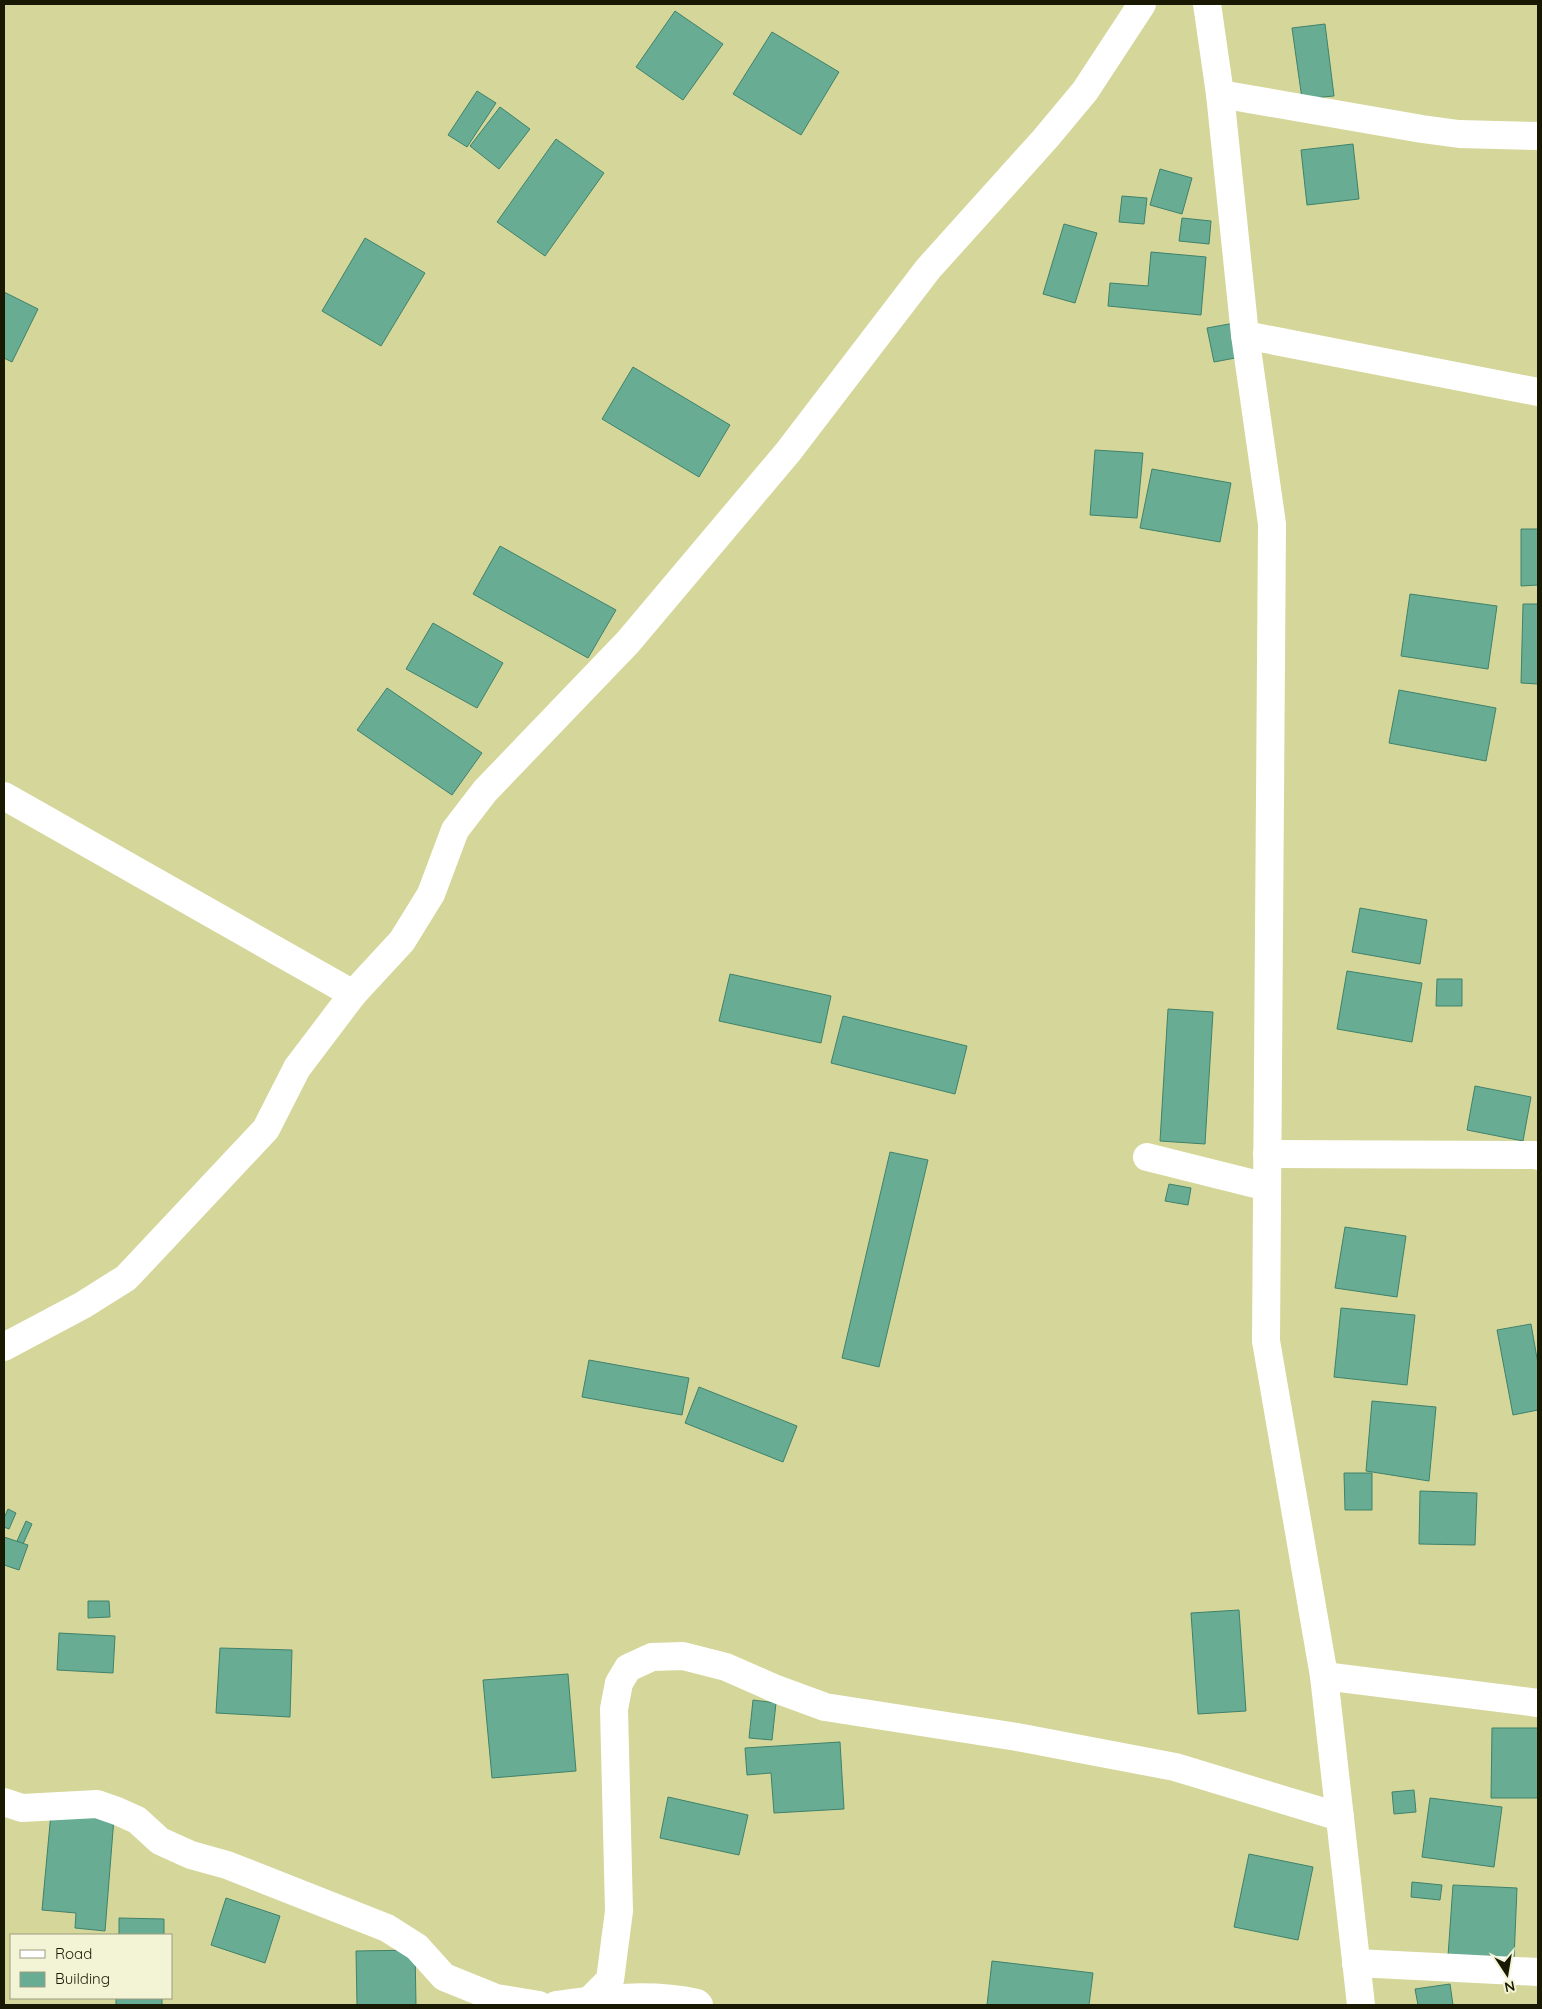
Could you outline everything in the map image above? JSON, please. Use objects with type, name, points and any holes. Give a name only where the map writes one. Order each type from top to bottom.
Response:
[{"type":"street","points":[[4,1347],[83,1305],[126,1278],[266,1129],[297,1068],[353,994],[402,941],[430,894],[455,830],[485,791],[628,642],[788,452],[928,269],[1039,146],[1085,91],[1142,4]]},
{"type":"street","points":[[1207,4],[1220,94],[1245,335],[1272,524],[1266,1341],[1324,1676],[1361,2005]]},
{"type":"street","points":[[1220,94],[1459,134],[1538,136]]},
{"type":"street","points":[[1245,335],[1538,392]]},
{"type":"street","points":[[4,796],[353,994]]},
{"type":"street","points":[[1267,1154],[1538,1156]]},
{"type":"street","points":[[1147,1157],[1267,1187]]},
{"type":"street","points":[[590,2000],[610,1980],[619,1911],[614,1709],[618,1683],[628,1668],[652,1657],[682,1656],[726,1667],[776,1690],[825,1707],[1018,1737],[1175,1767],[1340,1817]]},
{"type":"street","points":[[1324,1676],[1538,1703]]},
{"type":"street","points":[[4,1802],[22,1808],[96,1804],[117,1811],[137,1820],[160,1841],[191,1856],[227,1866],[387,1928],[417,1947],[444,1977],[496,1998],[539,2005]]},
{"type":"street","points":[[1356,1963],[1538,1972]]},
{"type":"street","points":[[556,2005],[590,2000],[672,1998],[699,2005]]},
{"type":"building","points":[[675,11],[723,44],[683,100],[636,67]]},
{"type":"building","points":[[1325,24],[1334,96],[1302,99],[1292,28]]},
{"type":"building","points":[[772,32],[839,72],[801,135],[733,94]]},
{"type":"building","points":[[477,91],[496,103],[467,147],[448,135]]},
{"type":"building","points":[[500,107],[530,129],[499,169],[470,146]]},
{"type":"building","points":[[556,139],[604,173],[545,256],[497,222]]},
{"type":"building","points":[[1353,144],[1359,199],[1307,205],[1301,150]]},
{"type":"building","points":[[1160,169],[1192,178],[1182,214],[1150,205]]},
{"type":"building","points":[[1122,196],[1147,198],[1144,224],[1119,222]]},
{"type":"building","points":[[1182,218],[1211,221],[1209,244],[1179,241]]},
{"type":"building","points":[[1064,224],[1097,233],[1075,303],[1043,294]]},
{"type":"building","points":[[365,238],[425,273],[381,346],[322,311]]},
{"type":"building","points":[[1151,252],[1206,257],[1201,315],[1108,306],[1110,283],[1148,286]]},
{"type":"building","points":[[4,292],[38,309],[12,362],[4,358]]},
{"type":"building","points":[[1240,322],[1246,356],[1214,362],[1207,328]]},
{"type":"building","points":[[633,367],[730,425],[699,477],[602,419]]},
{"type":"building","points":[[1095,450],[1143,453],[1137,518],[1090,515]]},
{"type":"building","points":[[1152,469],[1231,483],[1220,542],[1140,528]]},
{"type":"building","points":[[1521,529],[1538,529],[1538,585],[1521,586]]},
{"type":"building","points":[[500,546],[616,610],[588,658],[473,594]]},
{"type":"building","points":[[1410,594],[1497,606],[1488,669],[1401,656]]},
{"type":"building","points":[[1523,604],[1538,604],[1538,684],[1521,683]]},
{"type":"building","points":[[433,623],[503,663],[477,708],[406,669]]},
{"type":"building","points":[[387,688],[482,753],[452,795],[357,730]]},
{"type":"building","points":[[1399,690],[1496,708],[1486,761],[1389,743]]},
{"type":"building","points":[[1360,908],[1427,920],[1420,964],[1352,952]]},
{"type":"building","points":[[1347,971],[1422,983],[1412,1042],[1337,1029]]},
{"type":"building","points":[[730,974],[831,996],[821,1043],[719,1021]]},
{"type":"building","points":[[1437,979],[1462,979],[1462,1006],[1436,1006]]},
{"type":"building","points":[[1168,1009],[1213,1012],[1205,1144],[1160,1141]]},
{"type":"building","points":[[843,1016],[967,1046],[955,1094],[831,1063]]},
{"type":"building","points":[[1475,1086],[1531,1097],[1523,1141],[1467,1130]]},
{"type":"building","points":[[890,1152],[928,1160],[879,1367],[842,1358]]},
{"type":"building","points":[[1169,1184],[1191,1188],[1188,1205],[1165,1201]]},
{"type":"building","points":[[1345,1227],[1406,1236],[1397,1297],[1335,1288]]},
{"type":"building","points":[[1341,1308],[1415,1315],[1407,1385],[1334,1377]]},
{"type":"building","points":[[1531,1324],[1538,1364],[1538,1410],[1513,1415],[1497,1330]]},
{"type":"building","points":[[589,1360],[689,1378],[682,1415],[582,1397]]},
{"type":"building","points":[[699,1387],[797,1426],[783,1462],[685,1423]]},
{"type":"building","points":[[1372,1401],[1436,1407],[1429,1481],[1366,1471]]},
{"type":"building","points":[[1344,1473],[1372,1473],[1372,1510],[1345,1510]]},
{"type":"building","points":[[1420,1491],[1477,1493],[1475,1545],[1419,1544]]},
{"type":"building","points":[[8,1509],[16,1513],[9,1529],[4,1527],[4,1518]]},
{"type":"building","points":[[26,1521],[32,1524],[23,1544],[17,1541]]},
{"type":"building","points":[[4,1537],[28,1545],[19,1570],[4,1565]]},
{"type":"building","points":[[88,1601],[109,1601],[110,1617],[88,1618]]},
{"type":"building","points":[[1239,1610],[1246,1711],[1198,1714],[1191,1613]]},
{"type":"building","points":[[59,1633],[115,1636],[113,1673],[57,1670]]},
{"type":"building","points":[[220,1648],[292,1650],[290,1717],[216,1713]]},
{"type":"building","points":[[568,1674],[576,1771],[492,1778],[483,1680]]},
{"type":"building","points":[[753,1700],[776,1703],[772,1740],[749,1738]]},
{"type":"building","points":[[1492,1728],[1538,1728],[1538,1798],[1491,1798]]},
{"type":"building","points":[[840,1742],[844,1809],[774,1813],[771,1773],[747,1775],[745,1748]]},
{"type":"building","points":[[1414,1790],[1416,1812],[1394,1814],[1392,1792]]},
{"type":"building","points":[[668,1797],[748,1815],[739,1855],[660,1838]]},
{"type":"building","points":[[1430,1798],[1502,1807],[1494,1867],[1422,1857]]},
{"type":"building","points":[[51,1813],[114,1818],[105,1931],[75,1928],[76,1913],[42,1910]]},
{"type":"building","points":[[1249,1854],[1313,1867],[1298,1940],[1234,1927]]},
{"type":"building","points":[[1412,1882],[1442,1885],[1440,1900],[1411,1897]]},
{"type":"building","points":[[1453,1885],[1517,1888],[1514,1959],[1448,1956]]},
{"type":"building","points":[[226,1898],[280,1916],[265,1963],[211,1945]]},
{"type":"building","points":[[119,1918],[164,1919],[164,1934],[119,1934]]},
{"type":"building","points":[[415,1950],[416,2005],[357,2005],[356,1951]]},
{"type":"building","points":[[992,1961],[1093,1973],[1089,2005],[987,2005]]},
{"type":"building","points":[[1450,1984],[1453,2005],[1418,2005],[1415,1989]]},
{"type":"building","points":[[116,1999],[162,1999],[162,2005],[116,2005]]}]
